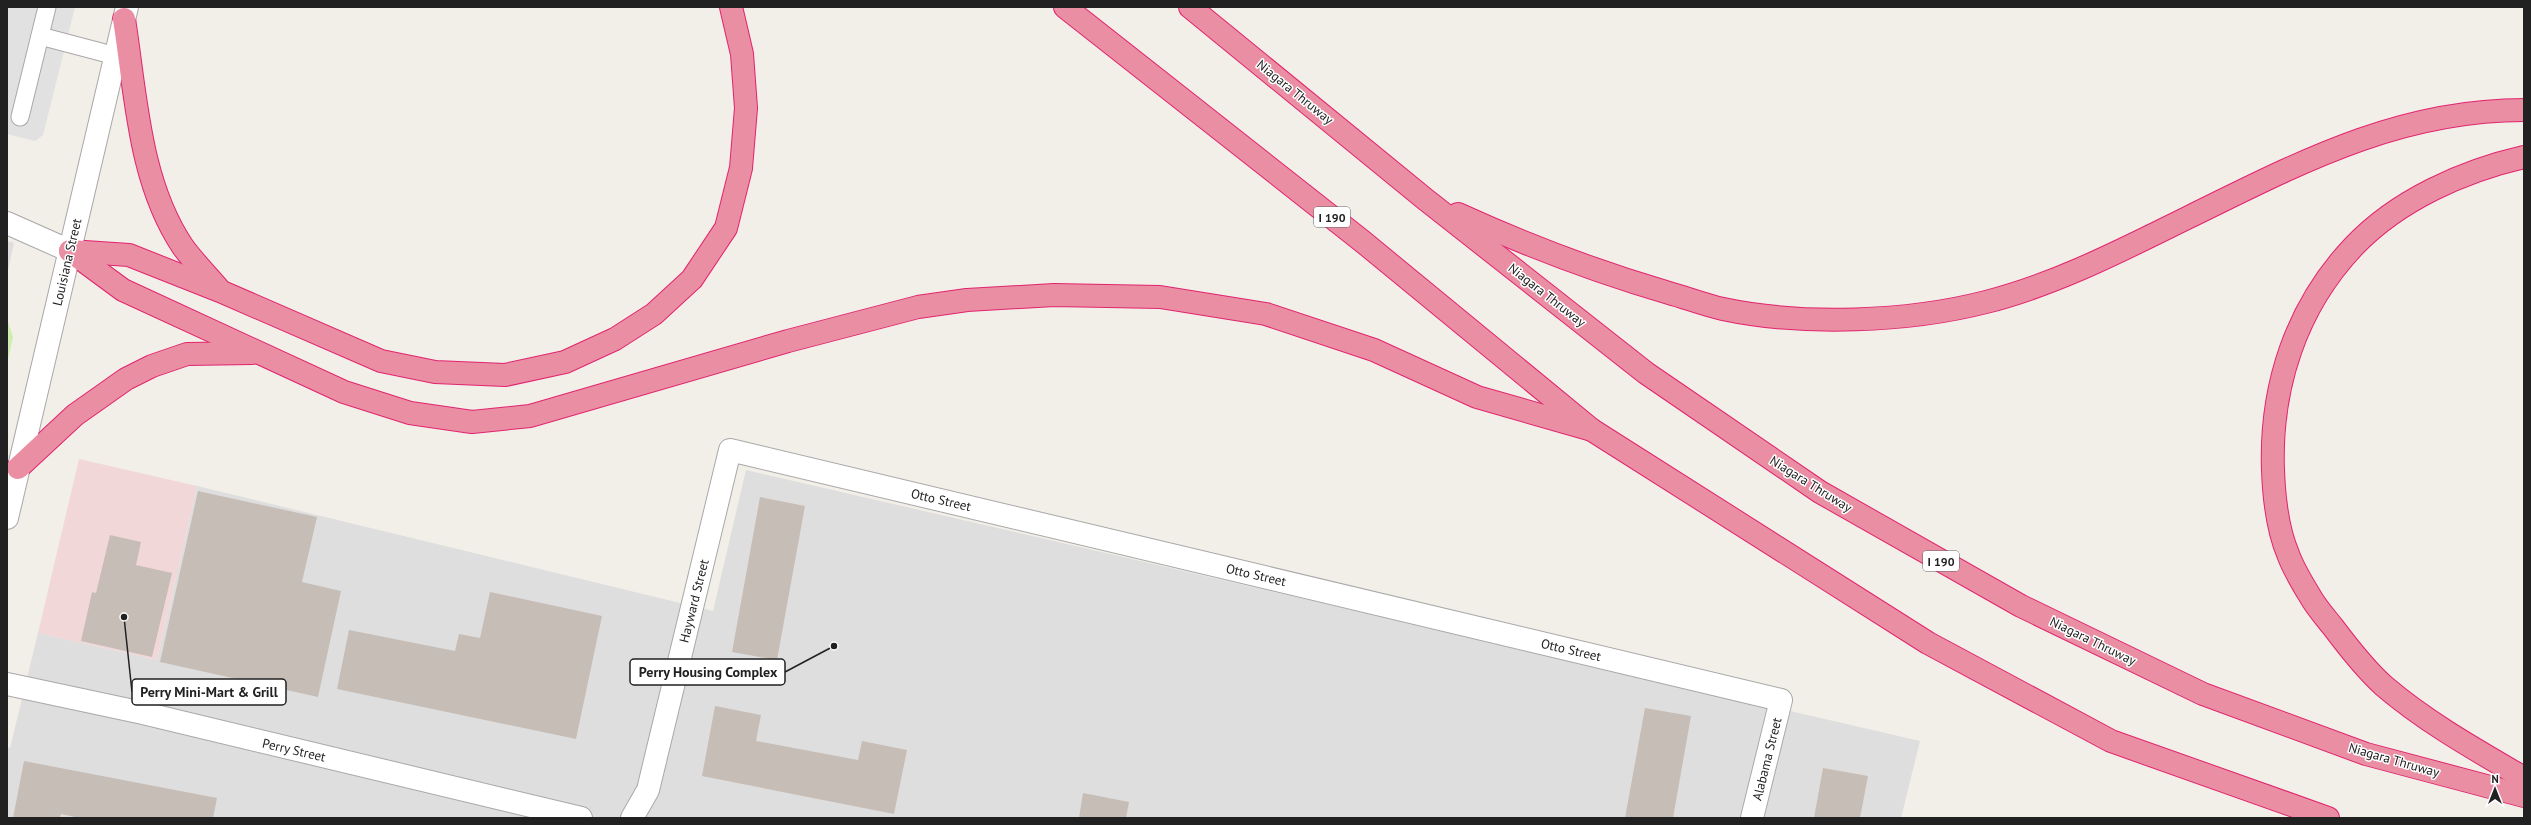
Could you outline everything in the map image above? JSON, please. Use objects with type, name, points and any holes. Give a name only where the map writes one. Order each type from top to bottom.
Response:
[{"type":"highway","points":[[70,251],[129,255],[220,291],[382,361],[435,372],[505,375],[565,362],[614,339],[654,314],[692,279],[726,228],[742,168],[746,108],[742,54],[731,7]]},
{"type":"highway","name":"I 190","points":[[1065,7],[1362,241],[1592,430],[1928,643],[2111,741],[2328,818]]},
{"type":"highway","name":"Niagara Thruway","points":[[1190,7],[1425,199],[1646,373],[1820,492],[2021,606],[2203,694],[2366,754],[2524,796]]},
{"type":"highway","points":[[126,13],[144,146],[160,203],[183,246],[220,291]]},
{"type":"highway","points":[[1425,199],[1494,230],[1591,268],[1721,308],[1759,315],[1798,318],[1854,319],[1924,314],[1987,302],[2046,282],[2155,234],[2288,168],[2356,140],[2434,118],[2524,110]]},
{"type":"highway","points":[[2524,157],[2470,173],[2429,192],[2392,215],[2356,244],[2325,280],[2299,327],[2279,383],[2272,440],[2274,500],[2288,554],[2311,598],[2346,645],[2384,685],[2446,732],[2524,778]]},
{"type":"highway","points":[[70,251],[123,290],[344,392],[410,413],[472,422],[530,416],[788,341],[918,307],[967,300],[1054,295],[1160,297],[1266,314],[1374,350],[1477,397],[1592,430]]},
{"type":"highway","points":[[18,468],[75,415],[126,379],[152,366],[187,354],[259,352]]},
{"type":"street","name":"Louisiana Street","points":[[7,518],[126,13]]},
{"type":"street","points":[[7,223],[70,251]]},
{"type":"street","name":"Otto Street","points":[[730,450],[1781,700]]},
{"type":"street","name":"Hayward Street","points":[[632,818],[648,790],[730,450]]},
{"type":"street","name":"Perry Street","points":[[7,684],[143,713],[581,818]]},
{"type":"street","name":"Alabama Street","points":[[1752,818],[1781,700]]},
{"type":"lane","points":[[20,116],[47,7]]},
{"type":"lane","points":[[40,36],[116,56]]},
{"type":"shaded area","points":[[7,7],[75,7],[43,135],[35,141],[7,134]]},
{"type":"shaded area","points":[[7,241],[14,243],[7,275]]},
{"type":"shaded area","points":[[79,459],[197,486],[157,660],[38,633]]},
{"type":"shaded area","points":[[746,470],[1920,741],[1901,818],[7,818],[7,747],[10,748],[38,633],[157,660],[197,486],[713,611]]},
{"type":"green space","points":[[8,322],[13,337],[7,364],[7,325]]},
{"type":"building","points":[[198,491],[317,517],[302,582],[341,591],[318,697],[160,662]]},
{"type":"building","points":[[760,497],[805,506],[777,660],[732,652]]},
{"type":"building","points":[[110,535],[141,542],[136,565],[172,573],[152,657],[81,641],[92,592],[96,593]]},
{"type":"building","points":[[490,592],[602,616],[576,739],[337,689],[349,630],[455,651],[459,634],[480,638]]},
{"type":"building","points":[[715,706],[761,715],[756,741],[858,760],[862,741],[907,750],[894,814],[702,776]]},
{"type":"building","points":[[1645,708],[1691,716],[1673,818],[1625,818]]},
{"type":"building","points":[[24,761],[217,798],[213,818],[80,818],[61,814],[60,818],[13,818]]},
{"type":"building","points":[[1823,768],[1868,776],[1860,818],[1814,818]]},
{"type":"building","points":[[1083,793],[1129,802],[1126,818],[1079,818]]},
{"type":"place","name":"Perry Mini-Mart & Grill","points":[[124,617]]},
{"type":"place","name":"Perry Housing Complex","points":[[834,646]]}]
